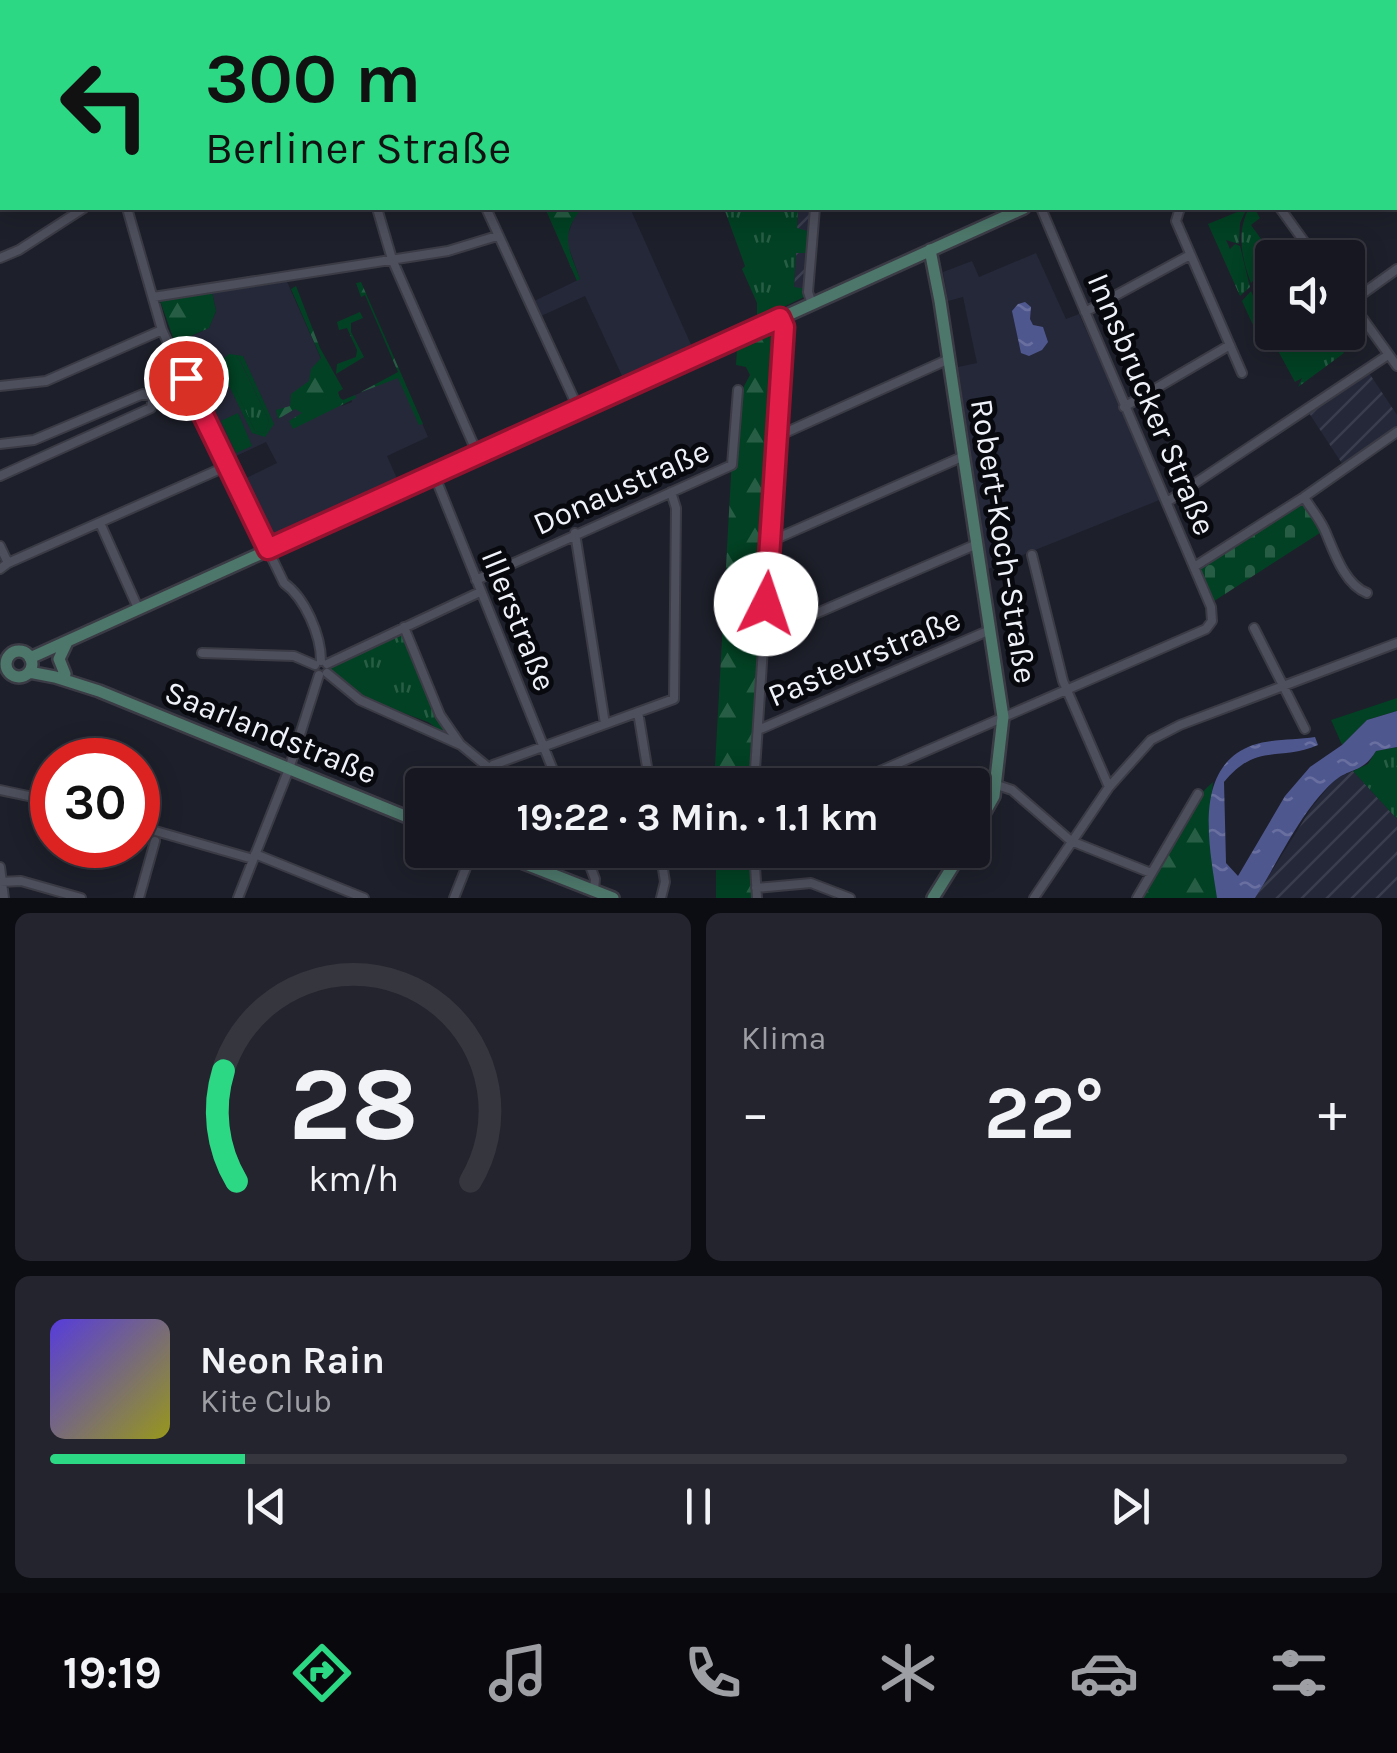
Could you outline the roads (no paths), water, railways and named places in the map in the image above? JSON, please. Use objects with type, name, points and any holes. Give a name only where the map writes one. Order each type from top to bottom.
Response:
[{"type":"street","points":[[0,258],[81,210]]},
{"type":"street","points":[[128,210],[162,330],[284,582],[296,592],[317,638],[322,668],[289,769],[238,898]]},
{"type":"street","points":[[377,210],[392,260],[478,456]]},
{"type":"street","points":[[489,210],[496,236],[579,410]]},
{"type":"street","points":[[812,304],[808,292],[814,210]]},
{"type":"street","points":[[0,644],[6,668],[19,677],[69,639],[1020,210]]},
{"type":"street","name":"Innsbrucker Straße","points":[[1042,210],[1211,607],[1212,621],[1206,629],[1067,690]]},
{"type":"street","points":[[1179,210],[1176,221],[1242,373]]},
{"type":"street","points":[[1281,210],[1303,240]]},
{"type":"street","points":[[152,297],[392,260],[496,236]]},
{"type":"street","name":"Robert-Koch-Straße","points":[[930,250],[1003,717],[997,785],[990,807]]},
{"type":"street","points":[[1084,312],[1190,255]]},
{"type":"street","points":[[1365,290],[1397,269]]},
{"type":"street","points":[[755,768],[784,327],[780,318]]},
{"type":"street","points":[[1365,323],[1397,366]]},
{"type":"street","points":[[0,386],[46,382],[162,330]]},
{"type":"street","points":[[1124,407],[1230,345]]},
{"type":"street","points":[[1167,502],[1388,355]]},
{"type":"street","points":[[778,436],[949,360]]},
{"type":"street","points":[[0,444],[34,440],[143,394],[153,397],[186,383]]},
{"type":"street","name":"Donaustraße","points":[[476,580],[732,464],[738,390]]},
{"type":"street","points":[[0,476],[150,408],[153,397]]},
{"type":"street","points":[[1194,567],[1304,498],[1397,432]]},
{"type":"street","points":[[771,541],[964,456]]},
{"type":"street","points":[[0,546],[4,566],[227,466]]},
{"type":"street","name":"Illerstraße","points":[[434,474],[552,768]]},
{"type":"street","points":[[202,653],[294,656],[322,668],[360,700],[460,745],[489,768],[674,699],[676,508],[670,492]]},
{"type":"street","points":[[1304,498],[1326,531],[1331,551],[1359,591],[1367,594]]},
{"type":"street","points":[[100,522],[138,608]]},
{"type":"street","points":[[575,533],[605,724]]},
{"type":"street","points":[[764,636],[977,544]]},
{"type":"street","name":"Robert-Koch-Straße","points":[[1032,555],[1067,690],[1109,787]]},
{"type":"street","points":[[322,668],[480,592]]},
{"type":"street","points":[[404,626],[440,715],[460,745]]},
{"type":"street","points":[[1254,628],[1305,729]]},
{"type":"street","name":"Pasteurstraße","points":[[758,730],[990,630]]},
{"type":"street","points":[[65,674],[60,652],[69,639]]},
{"type":"street","points":[[1034,898],[1109,787],[1151,740],[1180,725],[1397,643]]},
{"type":"street","points":[[6,668],[21,652],[30,665]]},
{"type":"street","name":"Saarlandstraße","points":[[30,665],[65,674],[405,816]]},
{"type":"street","name":"Saarlandstraße","points":[[30,665],[99,691]]},
{"type":"street","points":[[892,768],[1067,690]]},
{"type":"street","points":[[638,712],[647,768]]},
{"type":"street","points":[[997,785],[1012,790],[1070,842],[1150,873]]},
{"type":"street","points":[[0,790],[30,797]]},
{"type":"street","points":[[1137,898],[1198,794]]},
{"type":"street","points":[[160,832],[254,857],[364,898]]},
{"type":"street","points":[[0,867],[4,898]]},
{"type":"street","points":[[140,898],[148,868]]},
{"type":"street","points":[[454,898],[466,868]]},
{"type":"street","points":[[537,868],[613,898]]},
{"type":"street","points":[[591,868],[594,890]]},
{"type":"street","points":[[661,898],[665,882],[663,868]]},
{"type":"street","points":[[755,868],[757,893],[812,883],[850,898]]},
{"type":"street","points":[[934,898],[952,868]]},
{"type":"street","points":[[1,882],[21,881],[76,897]]},
{"type":"water","points":[[1025,302],[1031,307],[1033,325],[1043,327],[1048,342],[1029,356],[1021,353],[1012,311]]},
{"type":"water","points":[[1397,711],[1397,747],[1376,751],[1361,767],[1339,777],[1321,794],[1255,898],[1217,898],[1209,811],[1220,771],[1233,756],[1253,745],[1276,741],[1315,737],[1318,745],[1258,757],[1224,782],[1226,863],[1238,876],[1285,796],[1310,767],[1342,745],[1367,720]]}]
